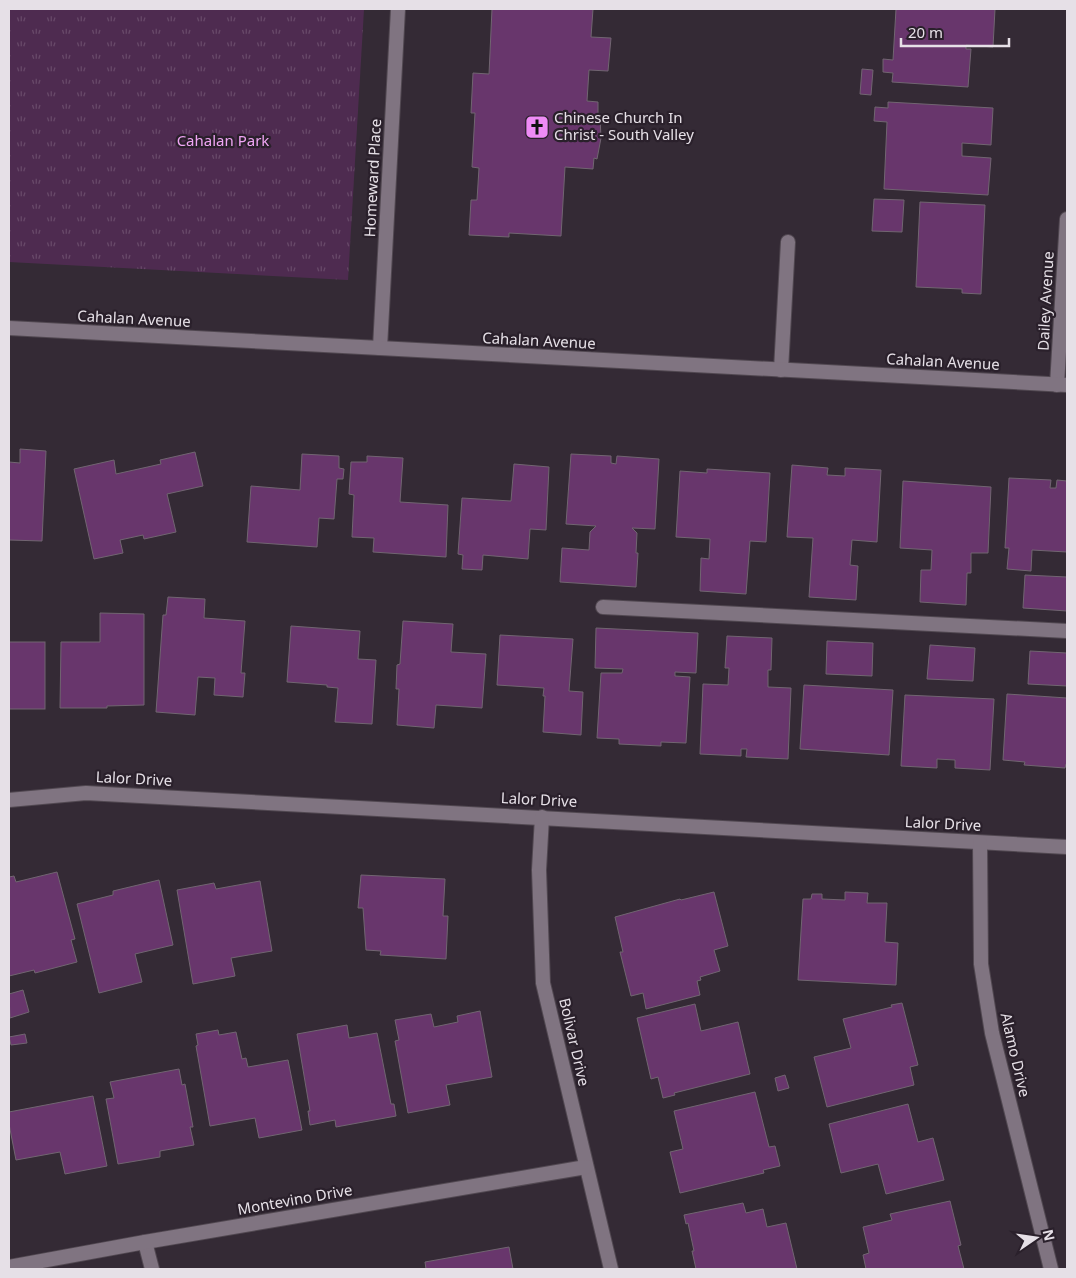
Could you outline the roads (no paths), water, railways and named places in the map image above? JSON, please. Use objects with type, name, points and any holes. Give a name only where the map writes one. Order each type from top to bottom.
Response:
[{"type":"street","name":"Homeward Place","points":[[380,348],[398,9]]},
{"type":"street","name":"Dailey Avenue","points":[[1062,385],[1067,219]]},
{"type":"street","points":[[781,370],[788,242]]},
{"type":"street","name":"Cahalan Avenue","points":[[9,328],[1062,385]]},
{"type":"street","points":[[603,607],[1067,631]]},
{"type":"street","name":"Lalor Drive","points":[[9,800],[86,793],[1067,847]]},
{"type":"street","name":"Bolivar Drive","points":[[542,817],[539,870],[543,983],[611,1269]]},
{"type":"street","name":"Alamo Drive","points":[[980,843],[981,964],[992,1033],[1051,1269]]},
{"type":"street","name":"Montevino Drive","points":[[9,1267],[586,1167]]},
{"type":"street","points":[[145,1242],[152,1269]]},
{"type":"place","name":"Chinese Church In Christ - South Valley","points":[[537,127]]},
{"type":"park label","name":"Cahalan Park","points":[[223,141]]}]
